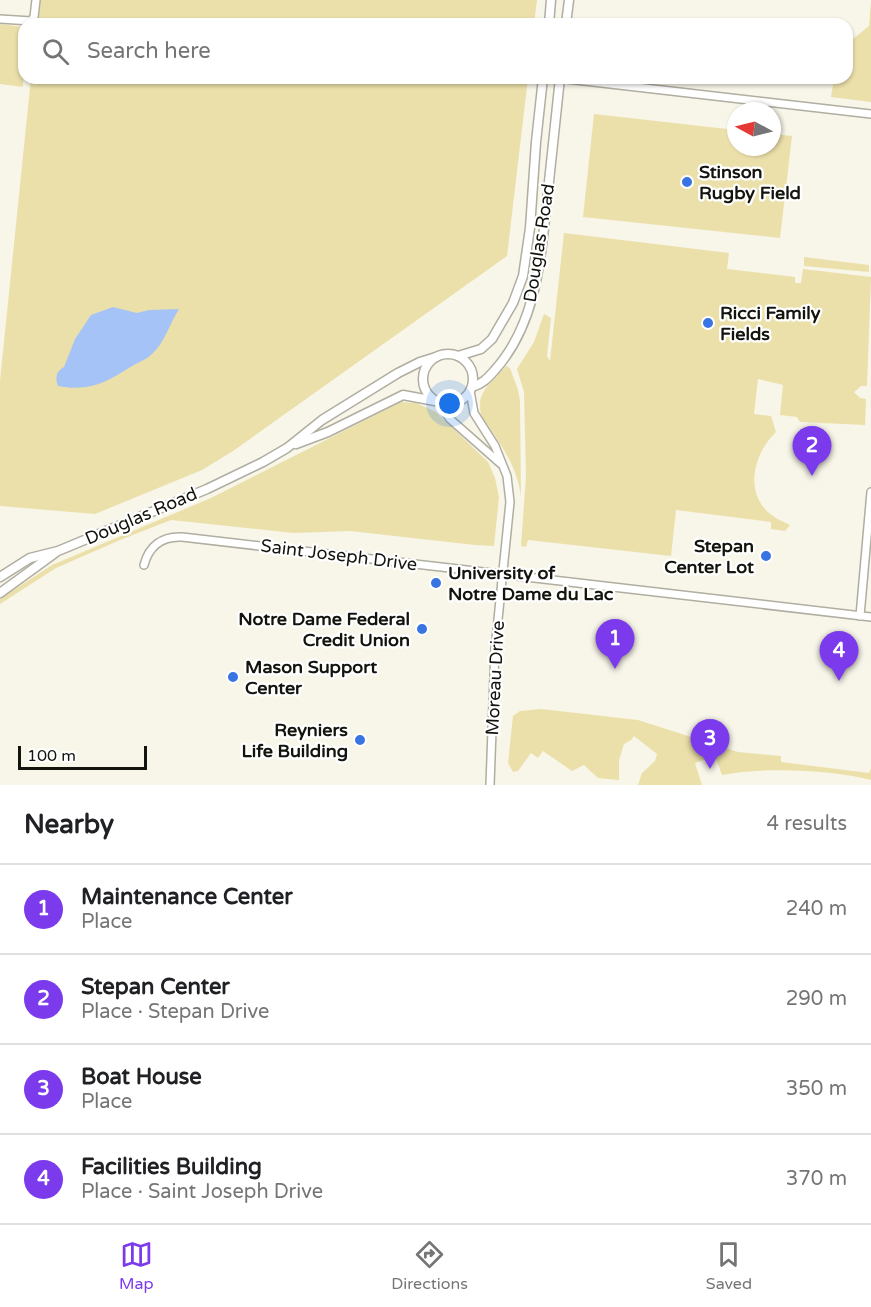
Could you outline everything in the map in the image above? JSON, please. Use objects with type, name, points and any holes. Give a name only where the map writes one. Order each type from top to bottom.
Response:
[{"type":"street","points":[[33,18],[36,0]]},
{"type":"street","points":[[550,18],[551,0]]},
{"type":"street","points":[[567,18],[569,0]]},
{"type":"street","points":[[0,19],[18,20]]},
{"type":"street","name":"Douglas Road","points":[[458,356],[481,349],[492,339],[513,303],[523,276],[530,228],[542,84]]},
{"type":"street","name":"Douglas Road","points":[[471,389],[480,385],[503,361],[514,345],[530,304],[542,245],[558,84]]},
{"type":"street","points":[[611,84],[871,114]]},
{"type":"street","points":[[437,402],[454,404],[466,397],[471,389],[472,372],[469,365],[458,356],[451,354],[436,357],[430,363],[423,379],[425,387],[437,402],[450,418],[502,464]]},
{"type":"street","name":"Douglas Road","points":[[0,577],[30,558],[58,551],[207,489],[263,462],[287,448],[322,420],[398,373],[436,357]]},
{"type":"street","name":"Moreau Drive","points":[[471,389],[474,413],[495,446],[507,476],[510,502],[495,649],[490,785]]},
{"type":"street","name":"Douglas Road","points":[[287,448],[328,432],[403,395],[437,402]]},
{"type":"street","points":[[860,615],[871,492]]},
{"type":"street","name":"Saint Joseph Drive","points":[[144,565],[150,550],[159,542],[182,537],[871,617]]},
{"type":"street","name":"Douglas Road","points":[[0,593],[58,551]]},
{"type":"shaded area","points":[[39,0],[537,0],[535,18],[38,18]]},
{"type":"shaded area","points":[[871,1],[871,102],[831,97],[833,84],[853,84],[853,39],[869,26]]},
{"type":"shaded area","points":[[0,24],[18,26],[18,84],[23,84],[23,87],[0,84]]},
{"type":"shaded area","points":[[30,84],[527,84],[507,256],[233,451],[202,470],[95,514],[0,506],[0,381]]},
{"type":"shaded area","name":"Stinson Rugby Field","points":[[594,114],[727,129],[727,156],[781,156],[781,135],[792,136],[780,238],[583,217]]},
{"type":"shaded area","name":"Ricci Family Fields","points":[[564,233],[729,253],[727,269],[795,277],[795,283],[801,283],[803,269],[871,277],[867,386],[861,386],[854,392],[860,398],[866,399],[865,425],[800,422],[797,417],[780,415],[783,385],[758,379],[754,414],[771,416],[776,432],[768,441],[757,463],[755,486],[764,507],[775,517],[790,525],[785,531],[771,529],[771,522],[676,510],[671,556],[528,540],[526,547],[521,546],[526,476],[524,392],[517,369],[534,342],[544,314],[551,318],[547,356],[550,361]]},
{"type":"shaded area","points":[[804,257],[869,265],[869,272],[804,266]]},
{"type":"shaded area","points":[[506,366],[510,368],[520,401],[521,497],[512,464],[482,417],[480,408],[482,394]]},
{"type":"shaded area","points":[[401,402],[416,403],[436,412],[488,462],[495,478],[499,497],[494,546],[350,531],[294,533],[171,520],[56,568],[0,604],[0,599],[52,565],[211,498]]},
{"type":"shaded area","points":[[541,709],[638,720],[738,752],[781,756],[781,762],[869,773],[871,768],[871,780],[836,773],[797,770],[739,772],[722,775],[715,756],[695,763],[702,785],[638,785],[642,773],[655,761],[657,754],[634,736],[624,744],[619,760],[619,780],[598,778],[584,765],[572,771],[543,751],[538,758],[531,753],[518,771],[513,772],[508,763],[513,716],[520,711]]},
{"type":"water","points":[[113,307],[137,313],[149,310],[179,309],[157,349],[148,357],[114,377],[89,387],[58,386],[56,378],[58,373],[64,367],[75,339],[91,315]]},
{"type":"place","name":"Stinson Rugby Field","points":[[687,182]]},
{"type":"place","name":"Ricci Family Fields","points":[[708,323]]},
{"type":"place","name":"Stepan Center","points":[[812,476]]},
{"type":"place","name":"Stepan Center Lot","points":[[766,556]]},
{"type":"place","name":"University of Notre Dame du Lac","points":[[436,583]]},
{"type":"place","name":"Notre Dame Federal Credit Union","points":[[422,629]]},
{"type":"place","name":"Maintenance Center","points":[[615,669]]},
{"type":"place","name":"Mason Support Center","points":[[233,677]]},
{"type":"place","name":"Facilities Building","points":[[839,681]]},
{"type":"place","name":"Reyniers Life Building","points":[[360,740]]},
{"type":"place","name":"Boat House","points":[[710,769]]}]
